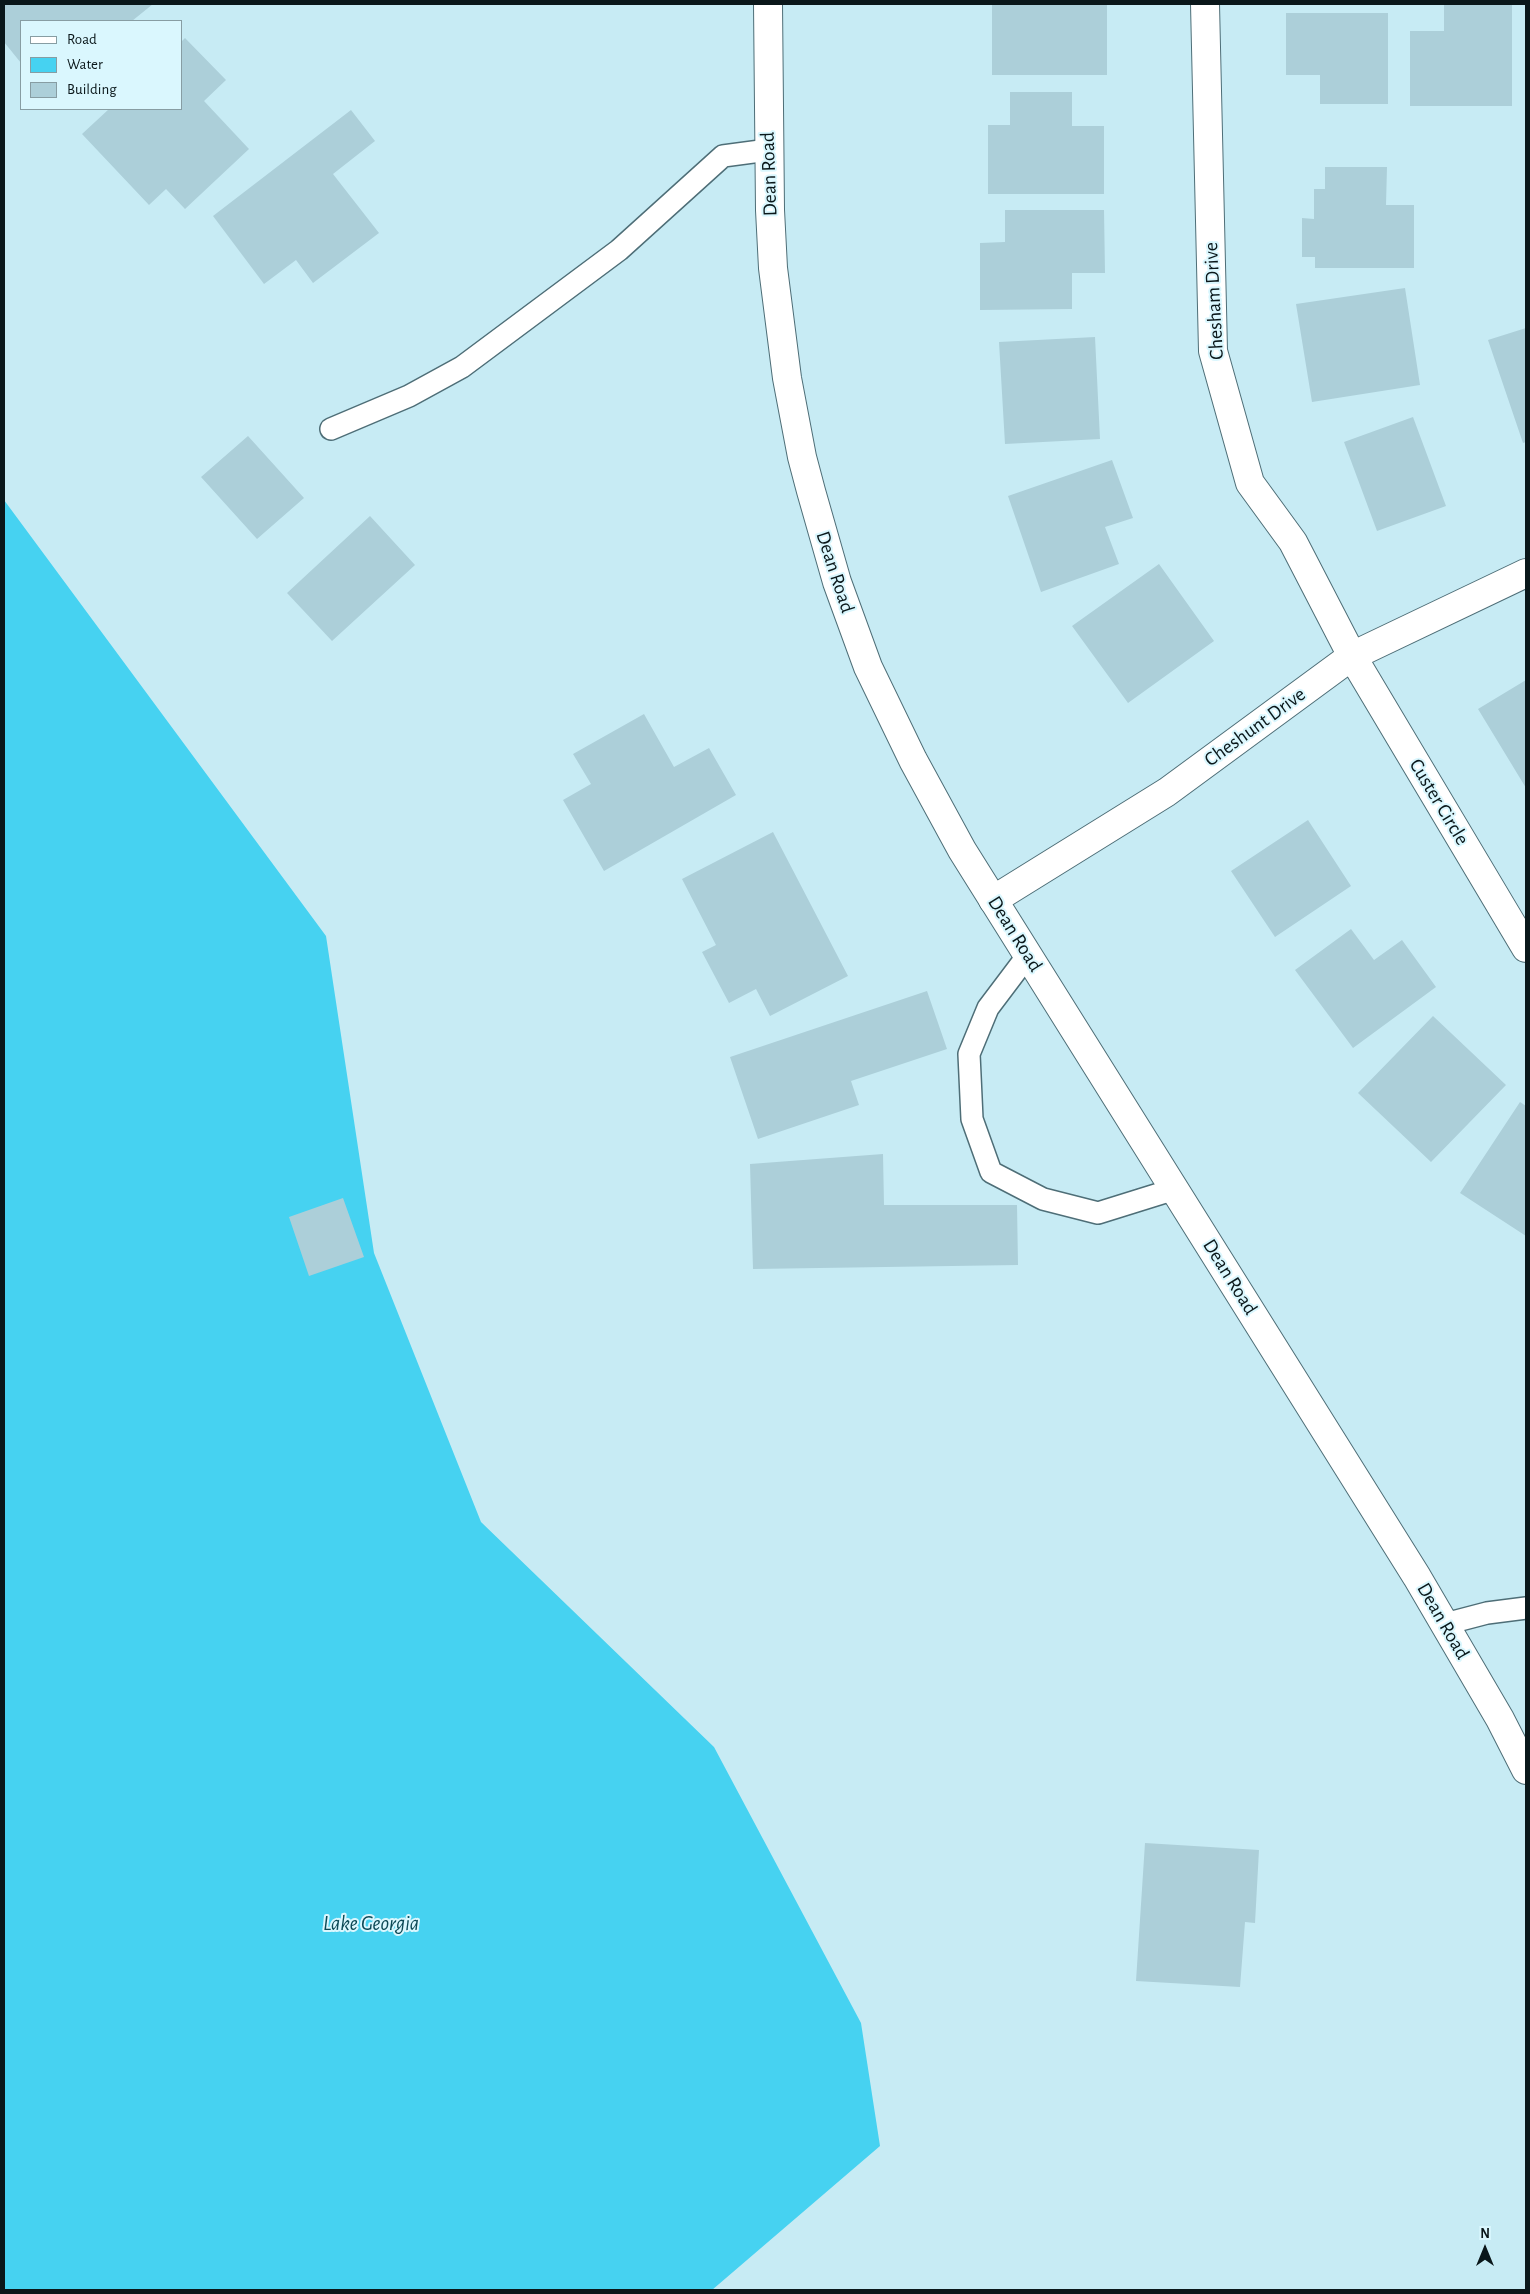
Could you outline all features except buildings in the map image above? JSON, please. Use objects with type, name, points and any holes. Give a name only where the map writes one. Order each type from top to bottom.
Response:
[{"type":"main road","name":"Dean Road","points":[[768,4],[768,150],[773,268],[787,378],[802,457],[836,582],[868,666],[889,712],[948,824],[993,900],[1417,1577],[1500,1719],[1526,1770]]},
{"type":"main road","name":"Chesham Drive","points":[[1205,4],[1213,351],[1250,483],[1293,542],[1352,656]]},
{"type":"main road","name":"Cheshunt Drive","points":[[993,900],[1167,792],[1352,656],[1526,573]]},
{"type":"main road","name":"Custer Circle","points":[[1352,656],[1526,948]]},
{"type":"lane","points":[[331,429],[408,396],[462,367],[619,250],[723,156],[768,150]]},
{"type":"lane","points":[[1028,955],[988,1008],[969,1054],[972,1118],[991,1172],[1043,1199],[1098,1213],[1174,1189]]},
{"type":"lane","points":[[1445,1624],[1487,1613],[1526,1608]]},
{"type":"water","name":"Lake Georgia","points":[[4,500],[326,936],[374,1253],[481,1522],[714,1747],[861,2023],[880,2146],[712,2290],[4,2290]]}]
